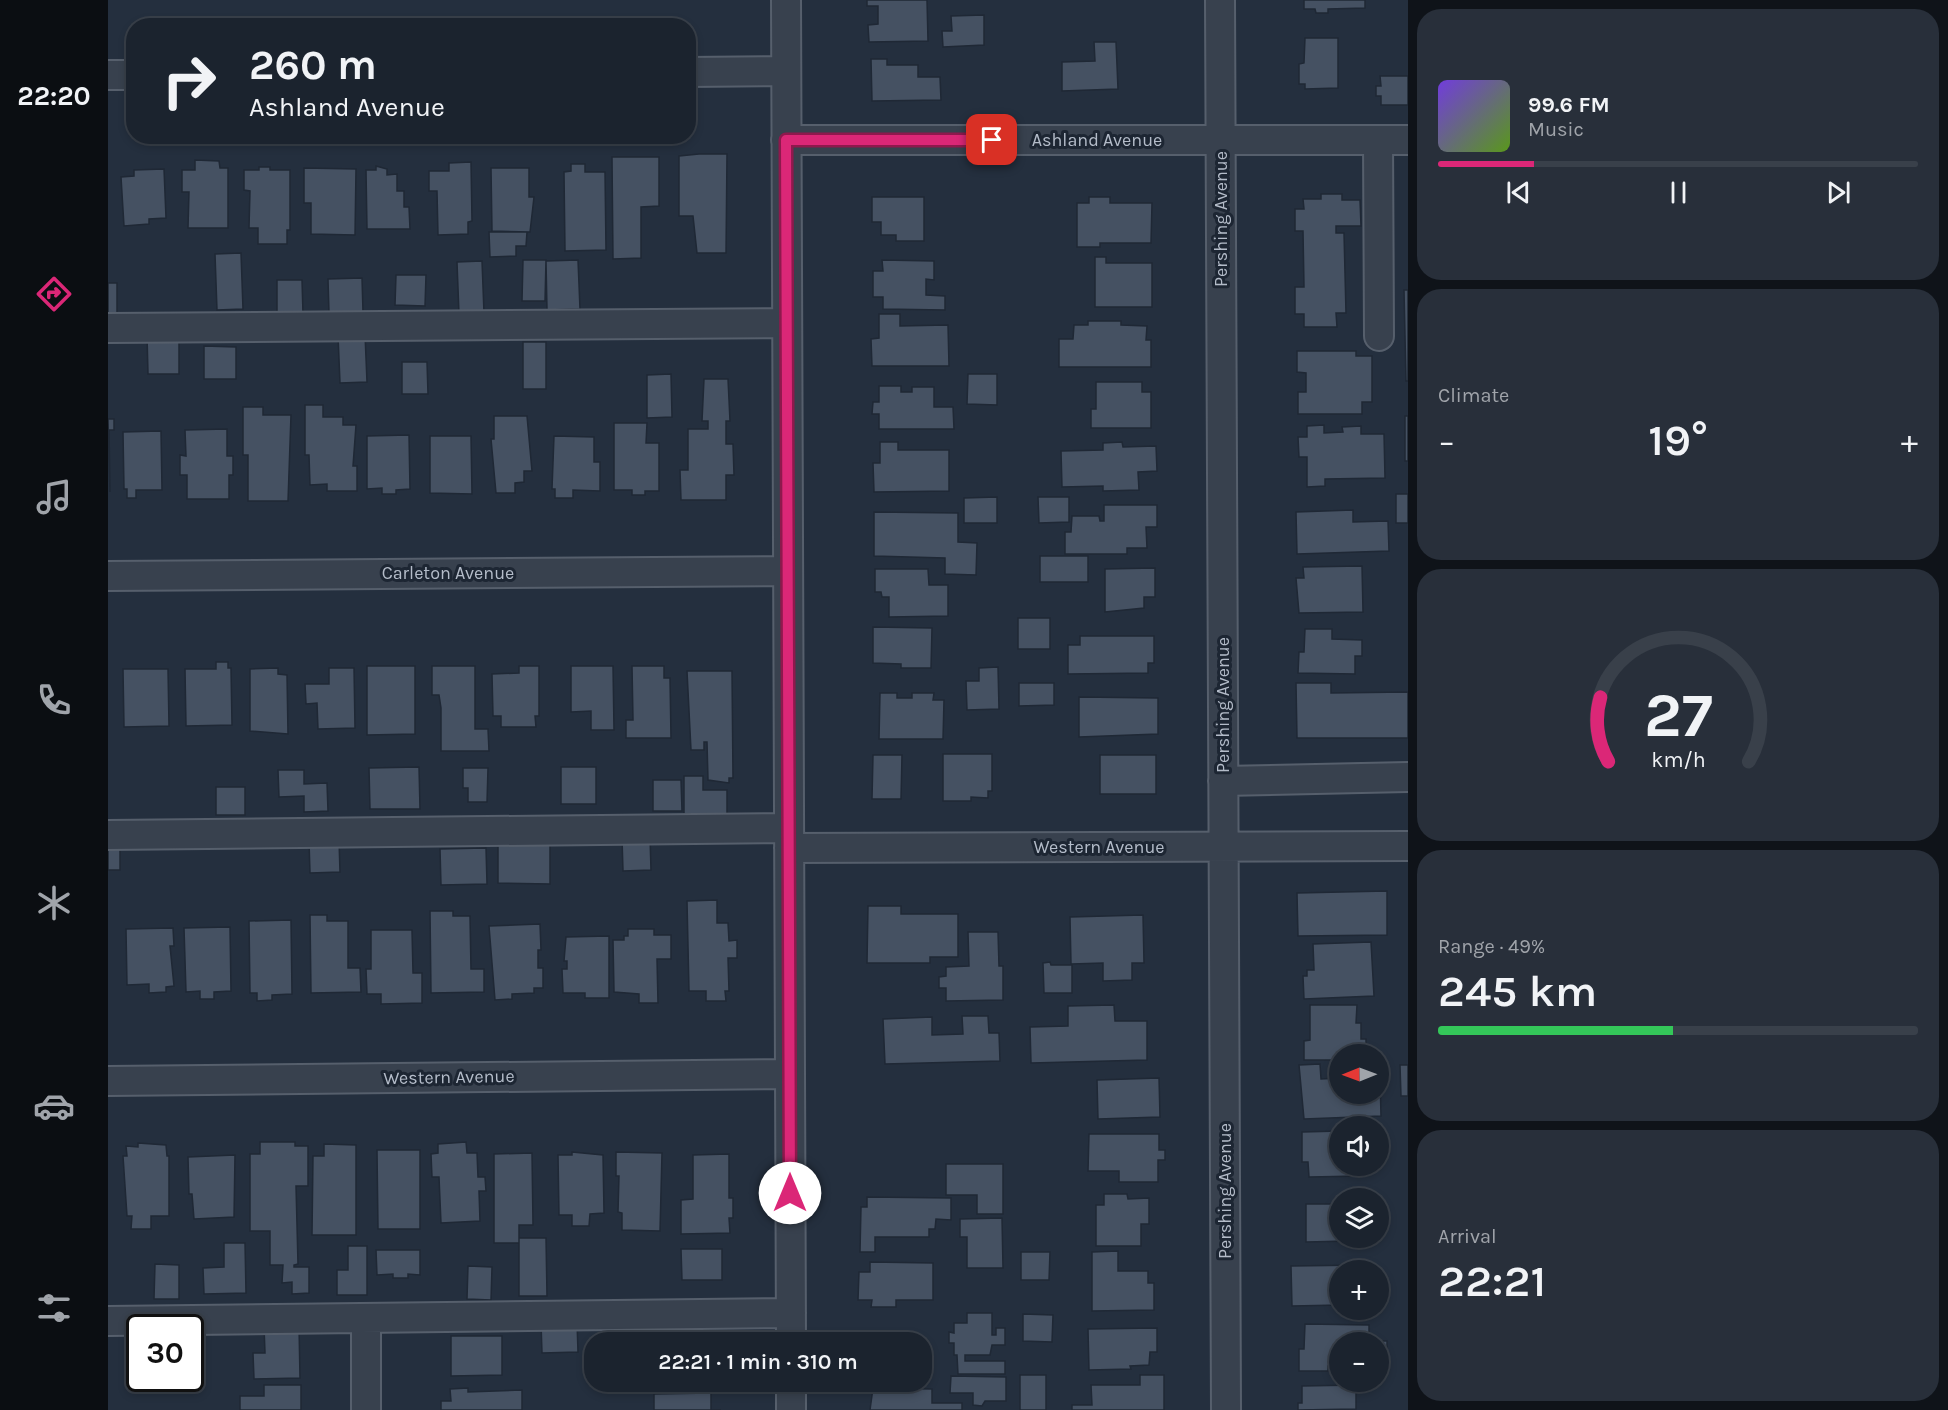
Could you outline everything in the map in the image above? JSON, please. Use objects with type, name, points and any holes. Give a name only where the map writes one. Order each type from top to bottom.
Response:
[{"type":"street","points":[[786,0],[791,1332]]},
{"type":"street","name":"Pershing Avenue","points":[[1220,0],[1226,1410]]},
{"type":"street","points":[[696,72],[786,71]]},
{"type":"street","points":[[108,75],[126,75]]},
{"type":"street","name":"Ashland Avenue","points":[[786,140],[1408,140]]},
{"type":"street","points":[[1377,140],[1379,336]]},
{"type":"street","points":[[108,328],[787,322]]},
{"type":"street","name":"Carleton Avenue","points":[[108,576],[787,571]]},
{"type":"street","points":[[1223,781],[1408,777]]},
{"type":"street","name":"Western Avenue","points":[[108,835],[789,838],[1224,846],[1408,846]]},
{"type":"street","name":"Western Avenue","points":[[108,1081],[790,1074]]},
{"type":"street","points":[[108,1321],[791,1313]]},
{"type":"street","points":[[366,1318],[366,1410]]},
{"type":"street","points":[[791,1392],[791,1410]]},
{"type":"building","points":[[867,0],[927,0],[928,41],[869,42],[868,25],[878,24],[878,6],[867,6]]},
{"type":"building","points":[[1304,0],[1365,0],[1365,8],[1328,9],[1328,13],[1316,13],[1315,9],[1304,9]]},
{"type":"building","points":[[984,15],[984,45],[943,47],[942,31],[952,31],[951,16]]},
{"type":"building","points":[[1305,38],[1338,38],[1338,88],[1305,89],[1305,84],[1299,84],[1299,64],[1304,63]]},
{"type":"building","points":[[1094,42],[1116,42],[1118,89],[1062,91],[1062,62],[1095,61]]},
{"type":"building","points":[[871,59],[887,59],[887,65],[918,65],[918,77],[940,77],[941,100],[872,101]]},
{"type":"building","points":[[1380,76],[1408,76],[1408,105],[1381,105],[1381,96],[1376,96],[1376,86],[1381,86]]},
{"type":"building","points":[[727,154],[726,253],[697,253],[693,216],[679,216],[679,156]]},
{"type":"building","points":[[612,157],[659,157],[659,206],[641,207],[641,258],[613,259]]},
{"type":"building","points":[[195,160],[219,161],[220,168],[228,168],[228,228],[188,228],[189,192],[182,192],[182,170],[195,170]]},
{"type":"building","points":[[471,162],[472,221],[468,222],[468,234],[438,235],[437,191],[429,191],[429,171],[449,171],[449,163]]},
{"type":"building","points":[[571,164],[585,164],[585,172],[605,172],[606,250],[565,251],[564,172],[571,171]]},
{"type":"building","points":[[376,166],[387,169],[387,175],[397,174],[397,191],[404,191],[404,207],[409,207],[410,229],[367,229],[366,170],[376,170]]},
{"type":"building","points":[[259,167],[270,167],[270,170],[290,170],[290,230],[287,230],[287,244],[258,244],[258,228],[249,228],[250,191],[244,190],[244,170],[259,170]]},
{"type":"building","points":[[304,168],[356,169],[355,235],[311,234],[311,203],[304,203]]},
{"type":"building","points":[[491,168],[529,168],[529,197],[534,197],[530,232],[492,231]]},
{"type":"building","points":[[164,169],[166,218],[149,219],[149,224],[124,226],[121,177],[134,176],[134,170]]},
{"type":"building","points":[[1321,194],[1342,194],[1342,200],[1360,200],[1361,226],[1336,226],[1336,233],[1344,233],[1346,313],[1336,313],[1337,327],[1304,327],[1304,314],[1295,314],[1295,287],[1304,287],[1303,231],[1295,231],[1295,209],[1304,209],[1303,199],[1321,199]]},
{"type":"building","points":[[872,197],[924,197],[924,241],[896,241],[896,235],[881,235],[881,222],[872,222]]},
{"type":"building","points":[[1089,197],[1110,197],[1110,203],[1152,203],[1151,243],[1100,243],[1100,247],[1077,247],[1077,203],[1089,203]]},
{"type":"building","points":[[489,232],[527,232],[526,246],[516,246],[516,256],[490,257]]},
{"type":"building","points":[[241,253],[243,309],[217,310],[215,254]]},
{"type":"building","points":[[1095,257],[1106,257],[1106,263],[1152,263],[1152,307],[1095,307]]},
{"type":"building","points":[[523,260],[546,260],[545,301],[522,301]]},
{"type":"building","points":[[578,260],[580,309],[547,310],[546,261]]},
{"type":"building","points":[[882,260],[934,261],[934,280],[926,279],[926,295],[945,296],[945,310],[883,309],[883,297],[873,297],[873,271],[883,271]]},
{"type":"building","points":[[482,261],[484,313],[459,314],[457,262]]},
{"type":"building","points":[[396,275],[426,275],[425,306],[395,305]]},
{"type":"building","points":[[362,278],[363,312],[329,313],[328,279]]},
{"type":"building","points":[[277,280],[302,280],[303,314],[277,314]]},
{"type":"building","points":[[108,283],[117,283],[117,315],[108,315]]},
{"type":"building","points":[[1404,290],[1408,290],[1408,381],[1406,381]]},
{"type":"building","points":[[879,314],[900,314],[900,326],[948,325],[949,366],[872,366],[871,339],[879,338]]},
{"type":"building","points":[[1088,321],[1121,321],[1121,325],[1147,326],[1146,340],[1151,340],[1151,367],[1059,367],[1059,339],[1073,339],[1074,325],[1088,325]]},
{"type":"building","points":[[147,334],[179,334],[179,374],[148,374]]},
{"type":"building","points":[[365,334],[367,382],[340,383],[338,335]]},
{"type":"building","points":[[523,342],[546,342],[546,389],[523,389]]},
{"type":"building","points":[[204,346],[236,347],[236,379],[204,379]]},
{"type":"building","points":[[1297,351],[1356,351],[1356,356],[1372,356],[1372,402],[1362,402],[1362,414],[1298,414],[1298,392],[1306,392],[1306,373],[1297,372]]},
{"type":"building","points":[[402,362],[427,362],[428,394],[402,394]]},
{"type":"building","points":[[671,374],[672,417],[647,418],[647,375]]},
{"type":"building","points":[[968,374],[997,374],[997,405],[967,404]]},
{"type":"building","points":[[704,379],[728,379],[730,421],[726,421],[726,444],[733,444],[734,475],[726,475],[726,500],[681,500],[680,470],[688,470],[688,429],[708,429],[708,421],[702,421]]},
{"type":"building","points":[[1096,382],[1142,382],[1142,392],[1151,392],[1151,428],[1091,428],[1091,409],[1096,409]]},
{"type":"building","points":[[879,386],[901,386],[901,392],[912,392],[912,387],[934,387],[934,407],[953,407],[954,429],[879,429],[879,414],[872,414],[873,402],[879,402]]},
{"type":"building","points":[[305,405],[323,405],[323,417],[343,417],[343,425],[356,425],[353,466],[357,466],[357,491],[327,491],[327,484],[310,485],[309,455],[305,455]]},
{"type":"building","points":[[243,407],[263,407],[263,415],[291,415],[288,501],[248,501],[248,455],[243,455]]},
{"type":"building","points":[[494,416],[527,416],[532,471],[524,471],[524,482],[515,483],[515,493],[496,493],[491,439],[494,439]]},
{"type":"building","points":[[1405,416],[1408,416],[1408,461],[1405,461]]},
{"type":"building","points":[[108,419],[114,419],[114,430],[109,430],[110,492]]},
{"type":"building","points":[[614,423],[647,423],[646,443],[659,443],[659,491],[645,491],[645,495],[632,495],[632,490],[614,490]]},
{"type":"building","points":[[1324,425],[1324,433],[1343,432],[1342,427],[1361,426],[1361,434],[1384,434],[1385,478],[1325,479],[1325,486],[1307,487],[1307,457],[1299,457],[1298,437],[1307,437],[1307,426]]},
{"type":"building","points":[[227,429],[227,456],[233,456],[233,475],[229,475],[229,499],[187,499],[187,475],[180,475],[180,455],[186,456],[185,430]]},
{"type":"building","points":[[161,431],[162,490],[136,490],[136,498],[127,498],[127,489],[124,489],[123,432]]},
{"type":"building","points":[[409,435],[410,489],[396,490],[396,494],[382,494],[382,488],[367,489],[367,436]]},
{"type":"building","points":[[430,436],[471,436],[472,494],[430,493]]},
{"type":"building","points":[[554,436],[594,437],[594,462],[600,462],[600,491],[573,490],[573,498],[555,498],[555,489],[552,489]]},
{"type":"building","points":[[880,442],[898,442],[898,450],[949,450],[949,491],[874,492],[873,463],[880,463]]},
{"type":"building","points":[[1122,442],[1123,447],[1156,446],[1157,471],[1138,472],[1139,490],[1103,491],[1103,486],[1062,487],[1061,451],[1103,450],[1103,443]]},
{"type":"building","points":[[1396,494],[1408,494],[1408,523],[1396,523]]},
{"type":"building","points":[[997,497],[997,523],[964,523],[964,498]]},
{"type":"building","points":[[1038,497],[1069,497],[1069,522],[1039,523]]},
{"type":"building","points":[[1104,505],[1157,505],[1157,527],[1146,527],[1147,548],[1127,548],[1127,554],[1065,554],[1065,532],[1071,532],[1072,516],[1099,516],[1100,521],[1104,521]]},
{"type":"building","points":[[1353,510],[1353,522],[1388,521],[1389,551],[1297,554],[1296,512]]},
{"type":"building","points":[[874,512],[958,513],[958,542],[977,543],[976,575],[945,574],[945,558],[874,556]]},
{"type":"building","points":[[1040,556],[1088,556],[1088,582],[1040,582]]},
{"type":"building","points":[[1362,566],[1363,612],[1299,613],[1296,578],[1304,578],[1303,567]]},
{"type":"building","points":[[1155,568],[1155,597],[1144,597],[1144,608],[1105,612],[1105,569]]},
{"type":"building","points":[[875,569],[928,569],[929,585],[948,585],[948,616],[889,617],[889,597],[882,597],[881,592],[875,592]]},
{"type":"building","points":[[1018,618],[1050,618],[1050,649],[1018,649]]},
{"type":"building","points":[[873,627],[932,628],[931,668],[901,668],[901,664],[873,663]]},
{"type":"building","points":[[1305,629],[1332,629],[1332,639],[1362,640],[1362,656],[1355,656],[1355,674],[1298,673],[1299,652],[1304,652]]},
{"type":"building","points":[[1080,636],[1154,636],[1154,663],[1148,663],[1148,673],[1068,674],[1068,645],[1080,645]]},
{"type":"building","points":[[216,662],[228,662],[228,668],[231,668],[232,725],[186,726],[185,669],[216,669]]},
{"type":"building","points":[[367,666],[415,666],[415,734],[367,735]]},
{"type":"building","points":[[432,666],[475,666],[475,729],[488,729],[489,751],[441,751],[441,708],[439,695],[432,695]]},
{"type":"building","points":[[519,666],[539,666],[539,716],[535,716],[536,727],[501,727],[501,716],[493,716],[492,674],[519,673]]},
{"type":"building","points":[[571,666],[613,666],[614,730],[591,730],[591,711],[571,712]]},
{"type":"building","points":[[632,666],[664,666],[664,678],[670,678],[671,738],[626,738],[626,720],[633,720]]},
{"type":"building","points":[[998,667],[999,709],[967,710],[966,681],[979,681],[979,668]]},
{"type":"building","points":[[278,668],[278,674],[287,675],[288,734],[250,731],[250,669]]},
{"type":"building","points":[[329,668],[354,668],[355,728],[318,729],[317,703],[306,704],[305,684],[329,684]]},
{"type":"building","points":[[123,669],[168,669],[169,726],[124,727]]},
{"type":"building","points":[[687,671],[732,671],[733,778],[729,778],[729,783],[708,780],[707,742],[704,742],[704,750],[691,750]]},
{"type":"building","points":[[1019,683],[1054,683],[1054,705],[1019,706]]},
{"type":"building","points":[[1296,683],[1331,683],[1331,693],[1408,692],[1408,738],[1297,738]]},
{"type":"building","points":[[880,693],[897,693],[897,698],[912,698],[912,693],[934,693],[933,700],[944,700],[943,739],[879,739]]},
{"type":"building","points":[[1079,697],[1158,698],[1158,734],[1079,737]]},
{"type":"building","points":[[943,754],[992,754],[992,791],[988,791],[988,798],[971,797],[971,801],[943,801]]},
{"type":"building","points":[[873,755],[902,755],[901,799],[872,799]]},
{"type":"building","points":[[1100,755],[1156,755],[1156,794],[1100,794]]},
{"type":"building","points":[[419,767],[420,809],[370,809],[369,768]]},
{"type":"building","points":[[561,767],[596,767],[596,804],[561,804]]},
{"type":"building","points":[[463,768],[488,768],[487,802],[468,802],[468,788],[463,788]]},
{"type":"building","points":[[278,770],[304,770],[304,784],[327,783],[328,811],[304,812],[304,796],[279,797]]},
{"type":"building","points":[[684,776],[703,776],[703,790],[727,790],[727,814],[684,814]]},
{"type":"building","points":[[653,780],[681,780],[682,811],[653,811]]},
{"type":"building","points":[[216,787],[245,787],[245,815],[216,815]]},
{"type":"building","points":[[650,837],[651,870],[623,871],[622,838]]},
{"type":"building","points":[[339,840],[340,872],[310,873],[309,841]]},
{"type":"building","points":[[498,840],[550,840],[550,884],[498,883]]},
{"type":"building","points":[[108,842],[120,842],[120,870],[108,870]]},
{"type":"building","points":[[486,848],[487,884],[441,885],[440,849]]},
{"type":"building","points":[[1387,891],[1387,935],[1298,936],[1297,893]]},
{"type":"building","points":[[717,900],[717,923],[728,923],[729,941],[737,940],[737,958],[728,958],[729,991],[725,991],[726,1001],[706,1001],[706,991],[689,991],[687,901]]},
{"type":"building","points":[[868,906],[901,906],[901,914],[958,914],[958,957],[930,957],[930,963],[867,963]]},
{"type":"building","points":[[430,911],[453,911],[453,916],[470,916],[471,969],[484,969],[484,992],[431,993]]},
{"type":"building","points":[[310,915],[327,915],[327,921],[348,921],[348,968],[360,968],[361,992],[311,993]]},
{"type":"building","points":[[1143,915],[1144,963],[1132,963],[1132,980],[1103,981],[1103,963],[1071,964],[1070,917]]},
{"type":"building","points":[[291,920],[292,994],[272,995],[272,1000],[257,1001],[257,993],[250,993],[249,921]]},
{"type":"building","points":[[540,924],[541,950],[538,950],[538,968],[543,968],[543,988],[534,988],[534,993],[512,994],[512,999],[495,1000],[489,926]]},
{"type":"building","points":[[230,927],[231,991],[214,992],[214,999],[200,999],[200,991],[186,992],[184,928]]},
{"type":"building","points":[[173,928],[174,946],[170,946],[174,986],[166,987],[166,992],[149,993],[149,984],[127,985],[126,929]]},
{"type":"building","points":[[628,929],[654,929],[654,935],[671,935],[671,959],[657,959],[658,1003],[639,1003],[639,994],[614,992],[613,940],[624,940],[624,936],[628,936]]},
{"type":"building","points":[[371,930],[412,930],[413,973],[422,973],[422,1003],[381,1004],[381,994],[367,994],[366,969],[371,969]]},
{"type":"building","points":[[968,932],[998,932],[999,966],[1003,966],[1003,1000],[946,1001],[946,988],[939,988],[939,977],[946,976],[946,967],[969,966]]},
{"type":"building","points":[[609,936],[609,998],[585,998],[585,993],[563,993],[562,969],[567,969],[567,961],[564,961],[566,937]]},
{"type":"building","points":[[1371,942],[1374,996],[1304,999],[1303,976],[1307,976],[1307,970],[1314,970],[1313,944]]},
{"type":"building","points":[[1050,962],[1051,965],[1072,965],[1072,993],[1044,993],[1043,963]]},
{"type":"building","points":[[1114,1005],[1115,1021],[1147,1021],[1147,1060],[1031,1063],[1030,1027],[1068,1026],[1068,1006]]},
{"type":"building","points":[[1310,1005],[1357,1005],[1356,1023],[1361,1023],[1361,1039],[1366,1039],[1366,1044],[1329,1044],[1329,1060],[1304,1060],[1304,1041],[1310,1040]]},
{"type":"building","points":[[962,1016],[988,1016],[989,1033],[999,1033],[1000,1061],[885,1064],[883,1019],[932,1017],[932,1035],[963,1034]]},
{"type":"building","points":[[1320,1064],[1321,1079],[1329,1079],[1329,1104],[1381,1104],[1381,1116],[1329,1116],[1329,1118],[1304,1119],[1299,1065]]},
{"type":"building","points":[[1400,1065],[1408,1065],[1408,1096],[1401,1096]]},
{"type":"building","points":[[1159,1078],[1160,1117],[1098,1119],[1097,1080]]},
{"type":"building","points":[[1329,1131],[1329,1176],[1360,1176],[1309,1177],[1308,1162],[1302,1162],[1302,1132]]},
{"type":"building","points":[[1089,1134],[1159,1134],[1159,1150],[1165,1150],[1165,1160],[1158,1160],[1158,1182],[1119,1182],[1119,1171],[1088,1171]]},
{"type":"building","points":[[260,1142],[295,1142],[295,1146],[308,1146],[308,1186],[296,1186],[298,1264],[294,1267],[309,1267],[309,1293],[292,1294],[292,1282],[282,1283],[283,1265],[270,1265],[270,1231],[250,1231],[250,1154],[260,1154]]},
{"type":"building","points":[[466,1142],[467,1153],[477,1153],[478,1177],[485,1177],[486,1191],[479,1191],[480,1221],[441,1223],[439,1177],[432,1177],[431,1154],[438,1153],[438,1144]]},
{"type":"building","points":[[138,1143],[166,1145],[167,1156],[169,1156],[169,1216],[151,1216],[151,1229],[131,1229],[132,1216],[127,1216],[123,1156],[127,1156],[126,1146],[138,1147]]},
{"type":"building","points":[[324,1144],[356,1145],[356,1235],[312,1235],[313,1156],[324,1156]]},
{"type":"building","points":[[377,1150],[420,1150],[420,1229],[378,1229]]},
{"type":"building","points":[[572,1152],[603,1155],[604,1213],[590,1214],[589,1226],[572,1226],[572,1215],[559,1215],[558,1155],[572,1155]]},
{"type":"building","points":[[616,1152],[662,1153],[660,1231],[622,1230],[622,1213],[618,1212],[619,1176],[616,1176]]},
{"type":"building","points":[[532,1153],[533,1225],[519,1225],[519,1243],[494,1243],[494,1154]]},
{"type":"building","points":[[729,1154],[729,1198],[733,1198],[733,1218],[729,1218],[730,1233],[681,1234],[681,1200],[693,1199],[693,1155]]},
{"type":"building","points":[[235,1155],[234,1217],[194,1219],[192,1194],[189,1194],[188,1157]]},
{"type":"building","points":[[946,1164],[1003,1164],[1003,1214],[977,1214],[977,1195],[946,1195]]},
{"type":"building","points":[[1104,1194],[1127,1194],[1128,1199],[1149,1198],[1149,1224],[1141,1224],[1141,1246],[1096,1246],[1096,1205],[1104,1205]]},
{"type":"building","points":[[867,1197],[951,1198],[951,1220],[936,1219],[935,1229],[929,1229],[929,1237],[875,1237],[875,1252],[860,1252],[861,1207],[867,1207]]},
{"type":"building","points":[[1306,1204],[1329,1204],[1329,1241],[1306,1242]]},
{"type":"building","points":[[1002,1218],[1003,1268],[967,1268],[967,1237],[960,1237],[960,1219]]},
{"type":"building","points":[[519,1238],[546,1238],[547,1296],[519,1296]]},
{"type":"building","points":[[224,1243],[245,1243],[246,1293],[204,1294],[203,1268],[224,1267]]},
{"type":"building","points":[[348,1246],[367,1246],[367,1295],[337,1295],[337,1270],[348,1270]]},
{"type":"building","points":[[681,1249],[722,1249],[722,1280],[682,1280]]},
{"type":"building","points":[[376,1250],[420,1250],[420,1275],[408,1274],[408,1278],[393,1278],[393,1274],[377,1275]]},
{"type":"building","points":[[1118,1251],[1118,1271],[1148,1271],[1148,1283],[1154,1283],[1154,1310],[1092,1311],[1092,1252]]},
{"type":"building","points":[[1021,1252],[1050,1252],[1049,1280],[1021,1280]]},
{"type":"building","points":[[870,1262],[933,1263],[933,1300],[896,1300],[896,1307],[871,1307],[872,1300],[858,1300],[859,1272],[870,1272]]},
{"type":"building","points":[[155,1264],[179,1265],[179,1299],[154,1299]]},
{"type":"building","points":[[1329,1265],[1329,1305],[1292,1306],[1291,1266]]},
{"type":"building","points":[[468,1266],[492,1267],[491,1300],[467,1299]]},
{"type":"building","points":[[967,1313],[992,1313],[992,1335],[996,1335],[996,1328],[1005,1328],[1005,1345],[992,1345],[990,1355],[965,1355],[965,1361],[1005,1361],[1005,1374],[958,1374],[957,1355],[954,1355],[954,1343],[949,1343],[949,1332],[954,1333],[954,1323],[967,1323]]},
{"type":"building","points":[[1023,1314],[1053,1315],[1052,1342],[1023,1341]]},
{"type":"building","points":[[577,1322],[578,1352],[542,1353],[541,1323]]},
{"type":"building","points":[[1305,1324],[1369,1325],[1369,1332],[1329,1332],[1328,1371],[1299,1371],[1299,1349],[1304,1349]]},
{"type":"building","points":[[264,1326],[299,1326],[300,1378],[254,1379],[253,1353],[265,1353]]},
{"type":"building","points":[[1157,1328],[1157,1352],[1150,1352],[1149,1365],[1130,1366],[1131,1369],[1089,1370],[1088,1329]]},
{"type":"building","points":[[714,1330],[714,1332],[668,1332]]},
{"type":"building","points":[[451,1336],[502,1336],[502,1375],[451,1376]]},
{"type":"building","points":[[1020,1375],[1046,1375],[1046,1410],[1020,1410]]},
{"type":"building","points":[[1140,1375],[1164,1375],[1164,1410],[1072,1410],[1072,1405],[1092,1405],[1091,1385],[1140,1385]]},
{"type":"building","points":[[951,1376],[1006,1377],[1006,1401],[985,1401],[982,1406],[973,1405],[973,1393],[950,1393]]},
{"type":"building","points":[[264,1385],[301,1385],[301,1410],[240,1410],[240,1396],[264,1396]]},
{"type":"building","points":[[1302,1386],[1329,1386],[1329,1392],[1356,1392],[1356,1409],[1298,1410],[1298,1403],[1302,1403]]},
{"type":"building","points":[[468,1388],[468,1392],[522,1390],[522,1410],[441,1410],[441,1401],[451,1401],[450,1389]]},
{"type":"building","points":[[872,1392],[932,1392],[932,1403],[962,1403],[962,1410],[870,1410]]},
{"type":"building","points":[[711,1393],[711,1410],[654,1410],[654,1394]]},
{"type":"route","points":[[790,1193],[786,140],[992,140]]}]
